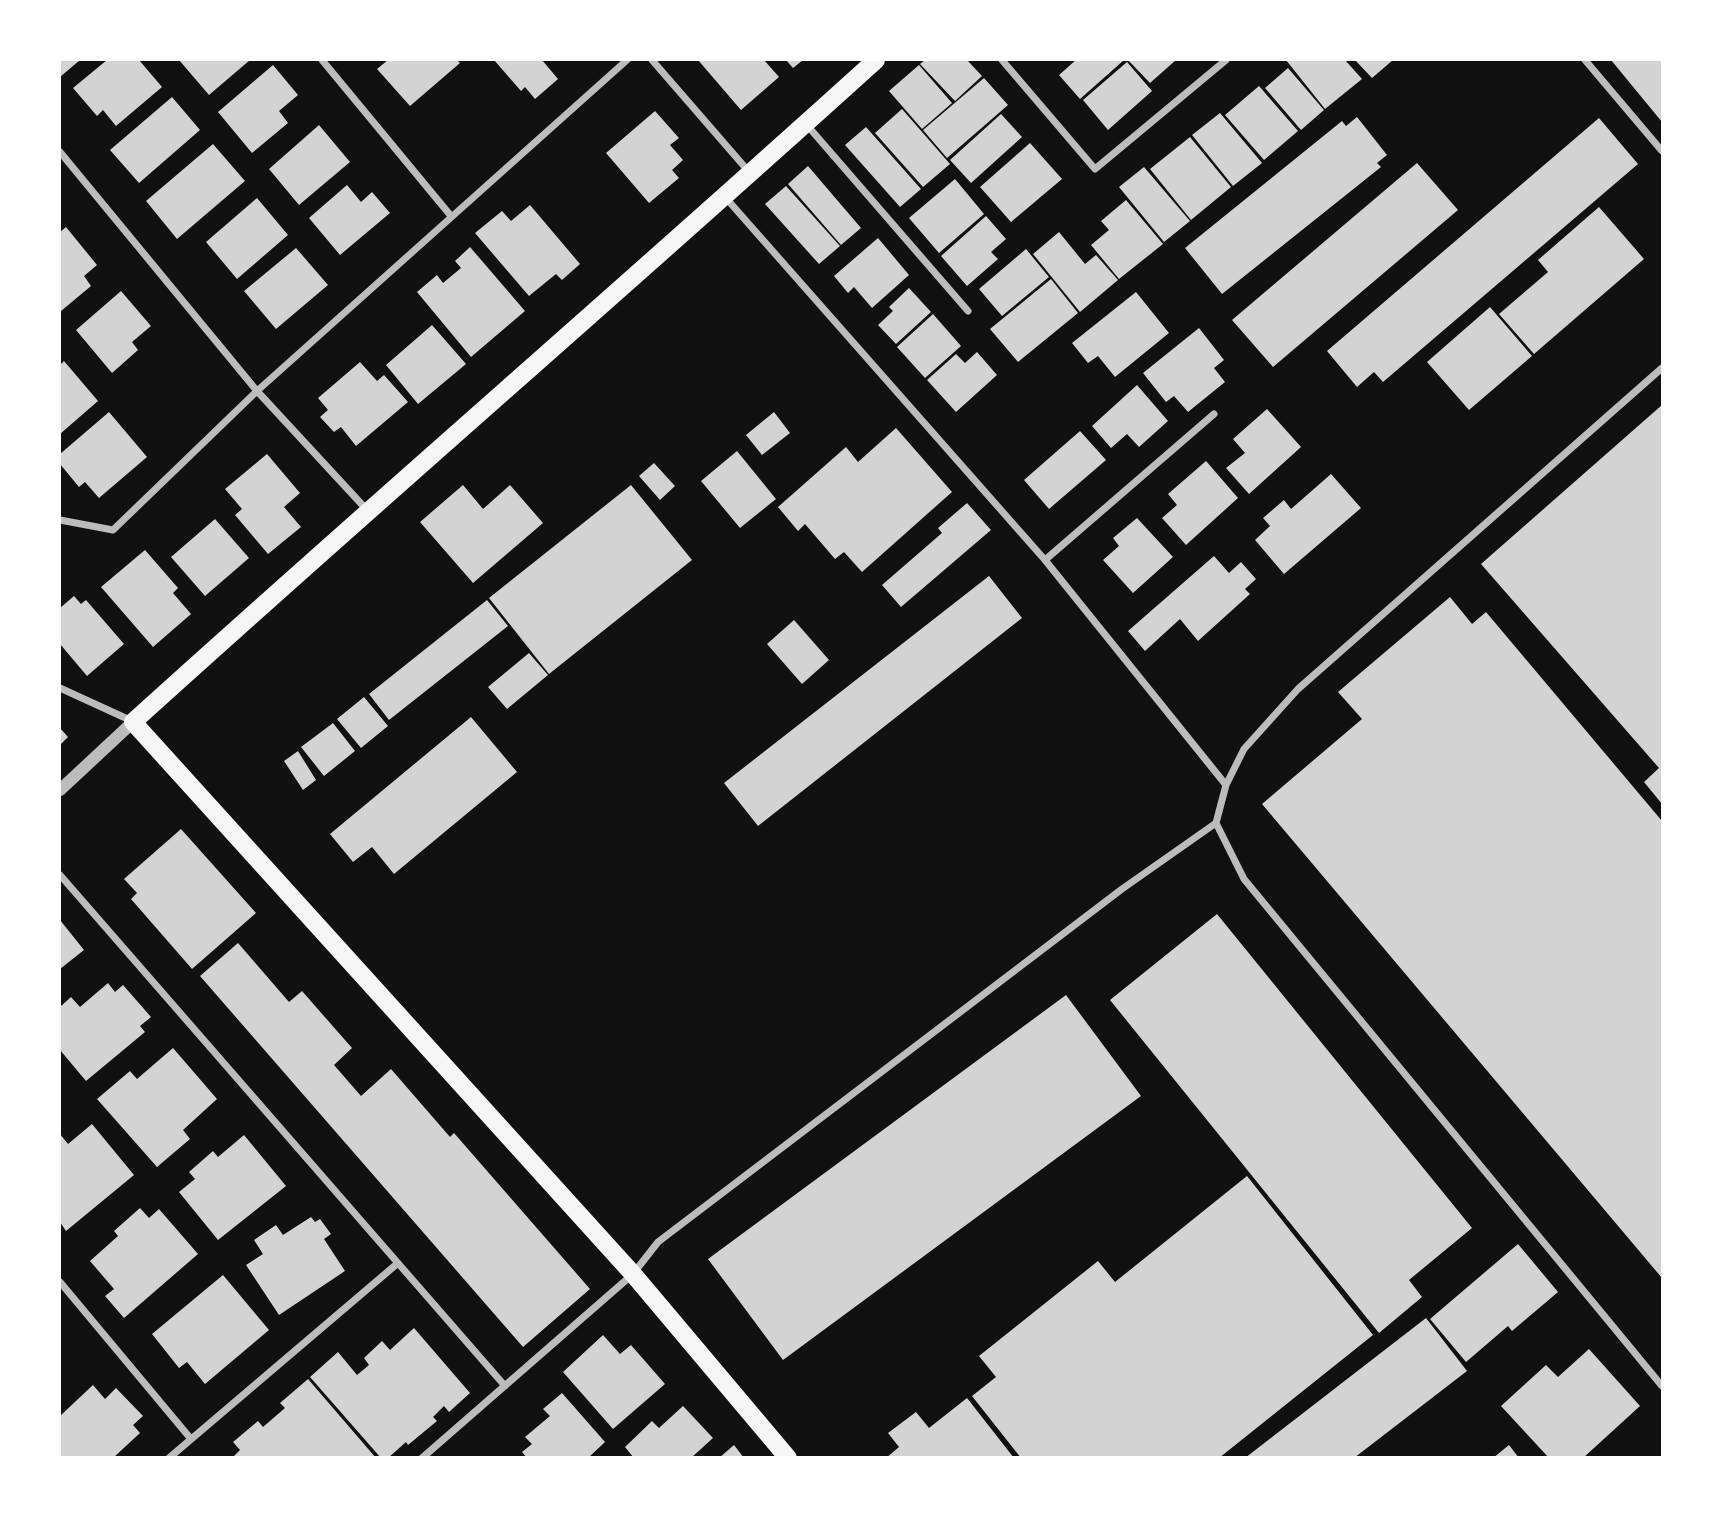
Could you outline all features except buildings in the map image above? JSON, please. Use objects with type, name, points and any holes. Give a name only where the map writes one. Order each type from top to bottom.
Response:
[{"type":"main road","points":[[788,1458],[633,1274],[133,722],[367,510],[876,60]]},
{"type":"street","points":[[322,60],[451,216]]},
{"type":"street","points":[[60,520],[113,530],[257,391],[627,60]]},
{"type":"street","points":[[652,60],[750,174]]},
{"type":"street","points":[[1002,60],[1095,169],[1226,60]]},
{"type":"street","points":[[1585,60],[1662,151]]},
{"type":"street","points":[[805,124],[968,312]]},
{"type":"street","points":[[60,152],[257,391],[367,510]]},
{"type":"street","points":[[724,196],[1045,560],[1226,785]]},
{"type":"street","points":[[422,1458],[633,1274],[657,1242],[1122,889],[1216,822],[1226,785],[1244,748],[1298,689],[1662,368]]},
{"type":"street","points":[[1045,560],[1214,414]]},
{"type":"street","points":[[60,688],[133,722],[60,790]]},
{"type":"street","points":[[1216,822],[1244,879],[1662,1386]]},
{"type":"street","points":[[60,875],[505,1386]]},
{"type":"street","points":[[169,1458],[398,1263]]},
{"type":"street","points":[[60,1282],[191,1439]]}]
